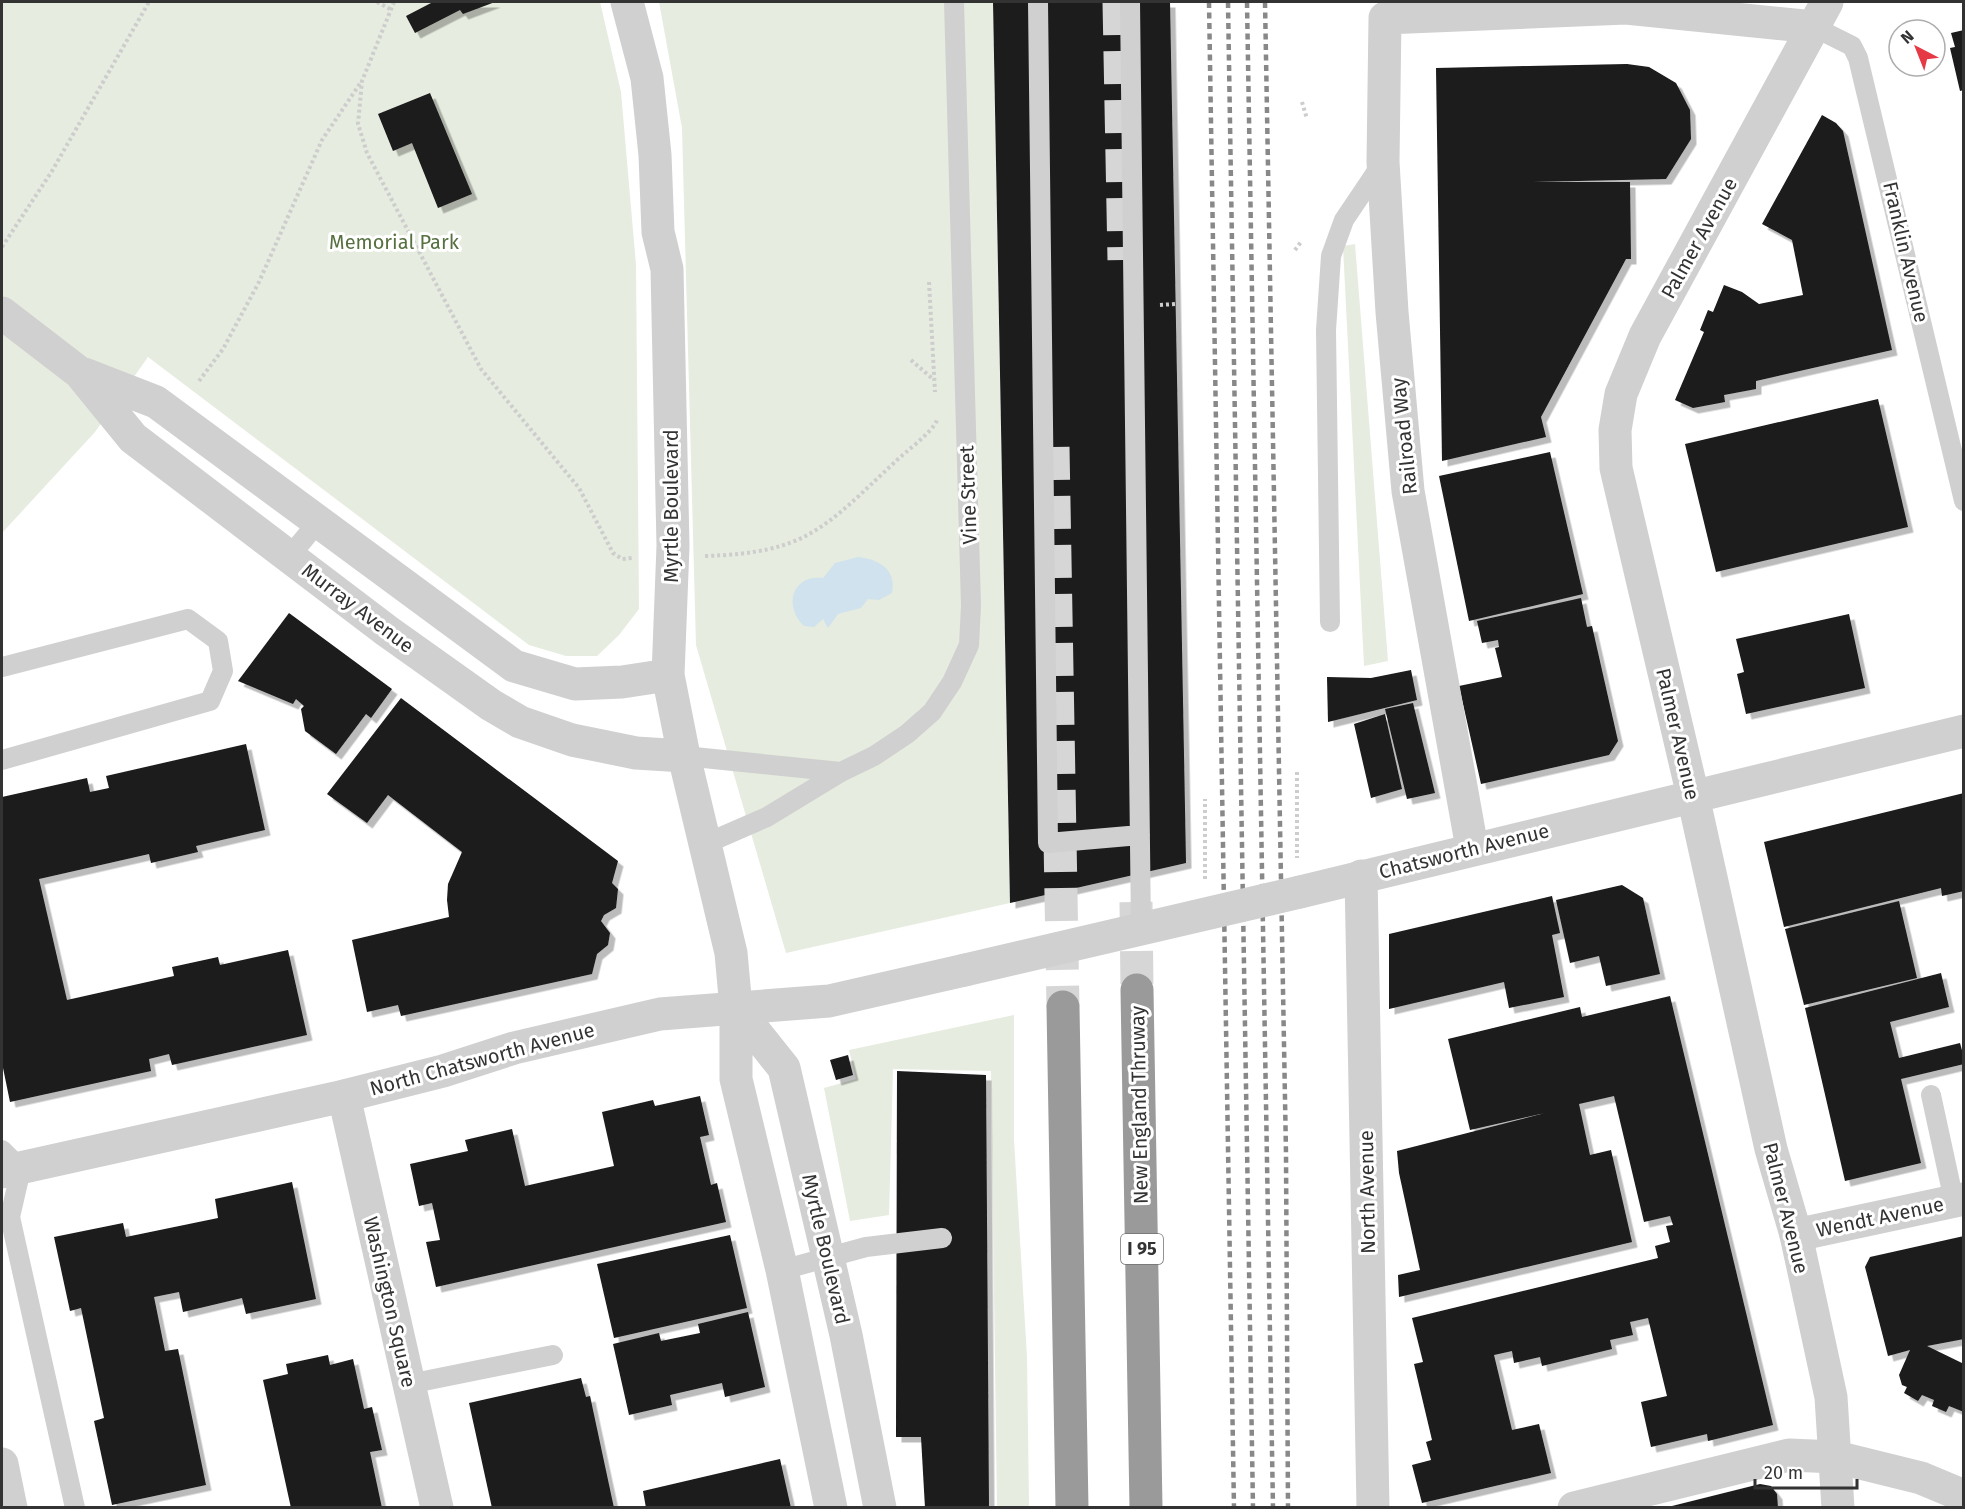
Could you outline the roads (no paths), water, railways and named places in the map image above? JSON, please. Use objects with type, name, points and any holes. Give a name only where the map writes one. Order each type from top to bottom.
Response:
[{"type":"highway","name":"New England Thruway","points":[[1137,990],[1146,1508]]},
{"type":"highway","points":[[1063,1007],[1072,1508]]},
{"type":"street","name":"Myrtle Boulevard","points":[[627,2],[647,78],[655,155],[658,232],[667,269],[673,546],[668,675],[684,756],[731,953],[736,1008],[736,1079],[782,1270],[831,1508]]},
{"type":"street","points":[[1625,5],[1820,14]]},
{"type":"street","name":"Railroad Way","points":[[1472,848],[1408,491],[1392,312],[1383,162],[1385,18],[1625,5]]},
{"type":"street","name":"Palmer Avenue","points":[[1820,14],[1645,336],[1619,403],[1615,430],[1616,468],[1693,796],[1772,1149],[1796,1234],[1831,1397],[1838,1508]]},
{"type":"street","name":"Murray Avenue","points":[[2,313],[80,373],[133,438],[289,557],[482,698],[520,722],[572,740],[636,753],[684,756]]},
{"type":"street","name":"Murray Avenue","points":[[80,373],[156,402],[514,666],[575,684],[622,682],[668,675]]},
{"type":"street","name":"Chatsworth Avenue","points":[[965,970],[1300,892],[1472,848],[1964,731]]},
{"type":"street","name":"North Avenue","points":[[1361,876],[1373,1508]]},
{"type":"street","name":"North Chatsworth Avenue","points":[[8,1164],[344,1096],[443,1071],[514,1048],[660,1014],[829,1001],[965,970]]},
{"type":"street","name":"Myrtle Boulevard","points":[[736,1008],[784,1068],[828,1256],[880,1508]]},
{"type":"street","name":"Washington Square","points":[[344,1096],[437,1508]]},
{"type":"street","name":"Wendt Avenue","points":[[1796,1234],[1959,1200]]},
{"type":"street","points":[[1574,1508],[1789,1455],[1836,1457],[1921,1478],[1964,1496]]},
{"type":"street","points":[[2,1464],[11,1508]]},
{"type":"lane","name":"Vine Street","points":[[705,844],[767,817],[841,772],[874,756],[907,734],[932,712],[952,682],[969,645],[971,606],[954,2]]},
{"type":"lane","points":[[1038,2],[1048,843],[1140,835]]},
{"type":"lane","points":[[1130,2],[1141,928]]},
{"type":"lane","name":"Franklin Avenue","points":[[1820,14],[1852,46],[1858,58],[1964,501]]},
{"type":"lane","points":[[1330,622],[1326,330],[1331,256],[1344,220],[1383,162]]},
{"type":"lane","points":[[289,557],[318,522]]},
{"type":"lane","points":[[2,667],[188,619],[218,641],[223,671],[210,701],[2,760]]},
{"type":"lane","points":[[684,756],[841,772]]},
{"type":"lane","points":[[1931,1095],[1959,1200]]},
{"type":"lane","points":[[8,1164],[10,1217],[75,1508]]},
{"type":"lane","points":[[782,1270],[866,1247],[942,1238]]},
{"type":"lane","points":[[409,1384],[553,1355]]},
{"type":"water","points":[[858,557],[879,563],[889,572],[893,585],[892,593],[879,600],[868,599],[861,608],[838,614],[828,628],[823,619],[814,627],[804,626],[794,610],[794,593],[798,586],[812,578],[823,578],[835,563]]},
{"type":"tunnel","points":[[1119,2],[1124,260]]},
{"type":"tunnel","points":[[1053,447],[1063,1007]]},
{"type":"tunnel","points":[[1136,902],[1137,990]]},
{"type":"railway","points":[[1209,2],[1234,1508]]},
{"type":"railway","points":[[1228,2],[1253,1508]]},
{"type":"railway","points":[[1247,2],[1273,1508]]},
{"type":"railway","points":[[1265,2],[1286,1154],[1288,1508]]},
{"type":"park label","name":"Memorial Park","points":[[394,242]]}]
